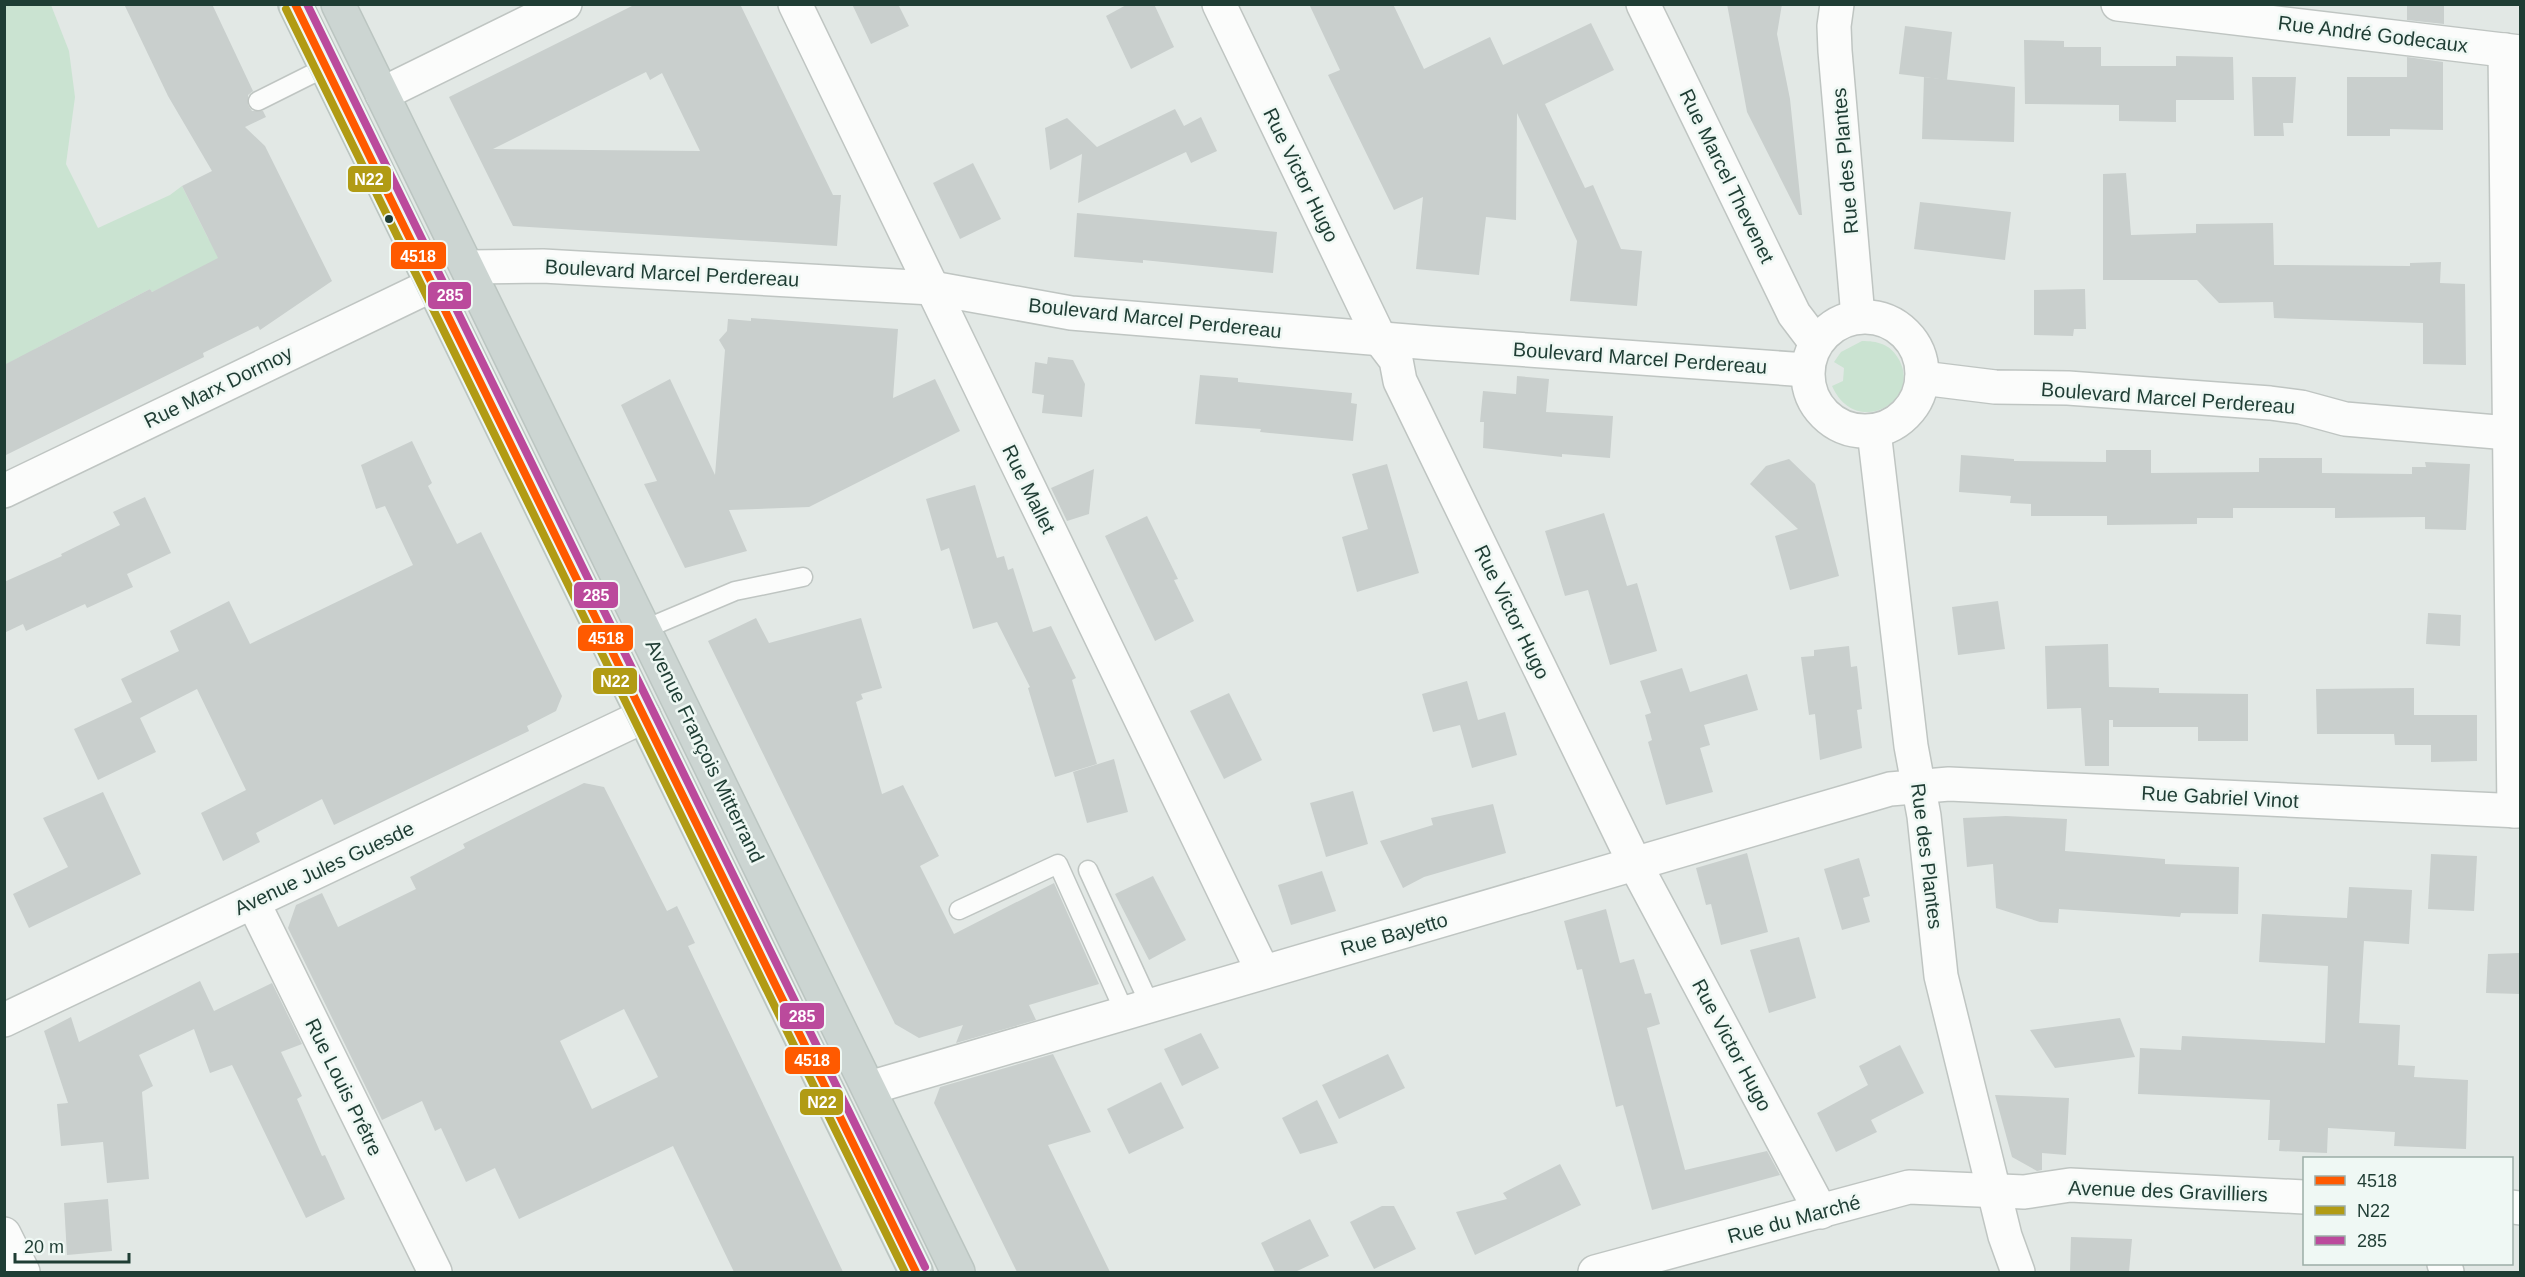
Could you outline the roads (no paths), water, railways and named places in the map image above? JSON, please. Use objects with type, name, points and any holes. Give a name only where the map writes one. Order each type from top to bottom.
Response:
[{"type":"main road","name":"Avenue François Mitterrand","points":[[295,4],[916,1272]]},
{"type":"main road","name":"Avenue François Mitterrand","points":[[338,4],[958,1272]]},
{"type":"street","points":[[382,94],[565,4]]},
{"type":"street","name":"Rue Mallet","points":[[795,4],[1263,972]]},
{"type":"street","name":"Rue Victor Hugo","points":[[1219,4],[1380,339],[1396,360],[1400,381],[1635,864],[1821,1212]]},
{"type":"street","name":"Rue Marcel Thevenet","points":[[1643,4],[1794,314],[1812,357]]},
{"type":"street","name":"Rue des Plantes","points":[[1837,4],[1834,26],[1835,51],[1858,317]]},
{"type":"street","name":"Rue André Godecaux","points":[[2118,4],[2513,51]]},
{"type":"street","points":[[2513,51],[2517,811]]},
{"type":"street","name":"Boulevard Marcel Perdereau","points":[[468,267],[543,266],[932,288],[1071,313],[1380,339],[1812,357]]},
{"type":"street","name":"Rue Marx Dormoy","points":[[4,491],[432,285]]},
{"type":"street","points":[[1858,317],[1883,321],[1905,332],[1915,346],[1921,361],[1922,378],[1918,397],[1908,413],[1892,425],[1874,431],[1857,431],[1840,426],[1826,417],[1815,404],[1809,387],[1812,357],[1828,331],[1842,322],[1858,317]]},
{"type":"street","name":"Boulevard Marcel Perdereau","points":[[1922,378],[1995,387],[2068,388],[2270,403],[2301,407],[2345,419],[2515,433]]},
{"type":"street","name":"Rue des Plantes","points":[[1874,431],[1941,976],[1996,1191],[2005,1236],[2018,1272]]},
{"type":"street","name":"Avenue Jules Guesde","points":[[4,1020],[644,716]]},
{"type":"street","name":"Rue Gabriel Vinot","points":[[1919,785],[1949,784],[2517,811]]},
{"type":"street","name":"Rue Bayetto","points":[[869,1088],[1890,789],[1919,785]]},
{"type":"street","name":"Rue Louis Prêtre","points":[[253,902],[435,1272]]},
{"type":"street","name":"Avenue des Gravilliers","points":[[1996,1191],[2024,1192],[2070,1185],[2303,1197]]},
{"type":"street","name":"Rue du Marché","points":[[1595,1272],[1909,1187],[1996,1191]]},
{"type":"street","points":[[4,1234],[23,1272]]},
{"type":"lane","points":[[258,100],[326,67]]},
{"type":"lane","points":[[645,629],[735,591],[803,577]]},
{"type":"lane","points":[[959,910],[1058,864],[1137,1009]]},
{"type":"lane","points":[[1088,870],[1137,1009]]}]
